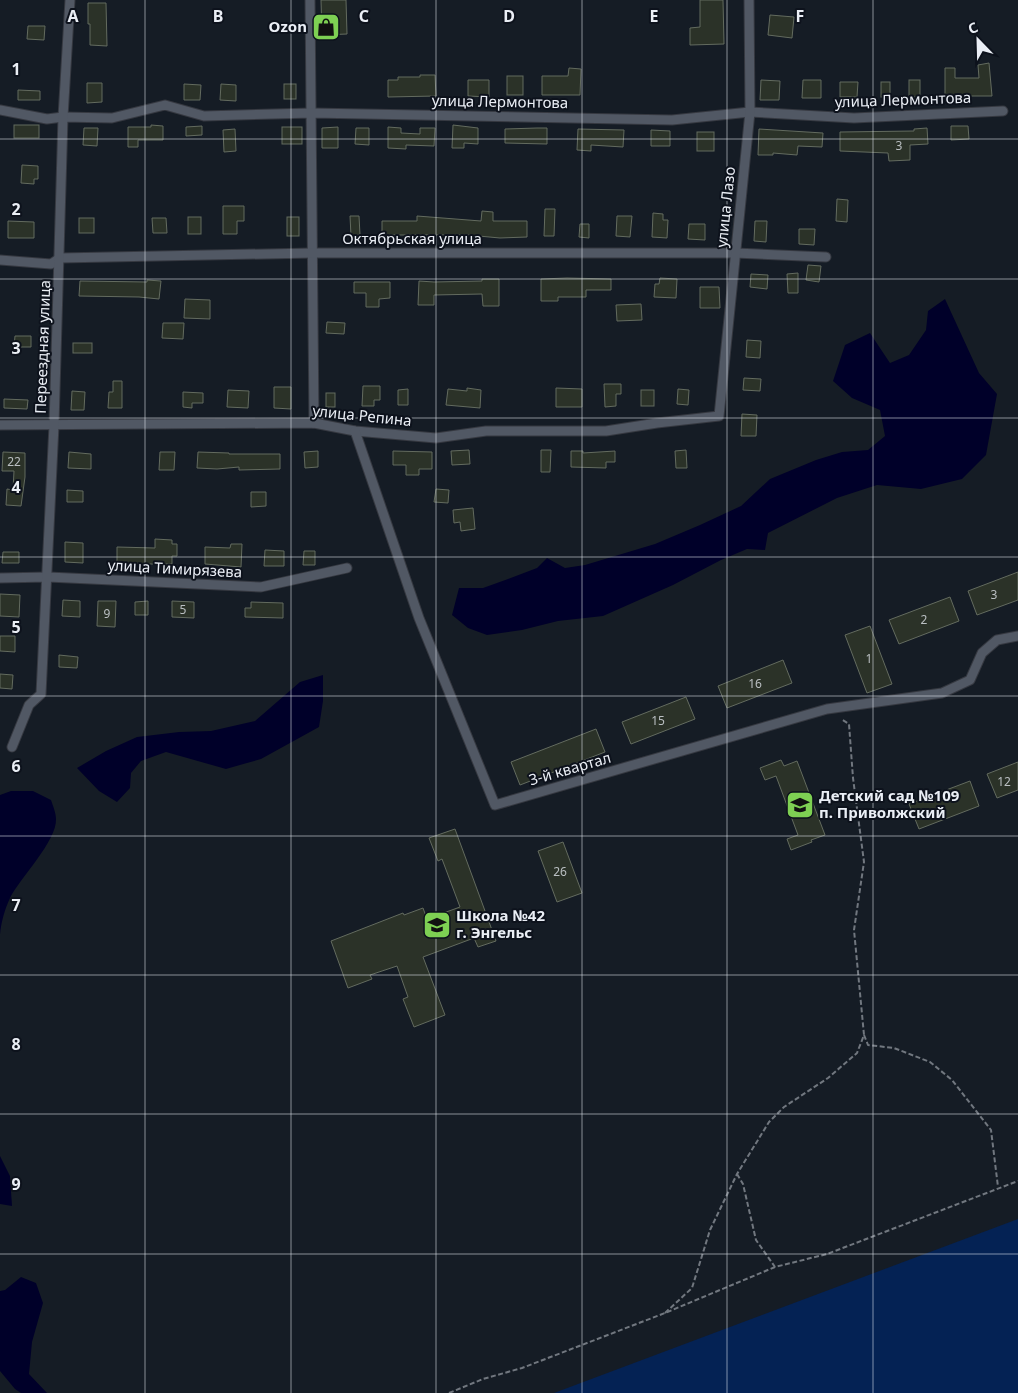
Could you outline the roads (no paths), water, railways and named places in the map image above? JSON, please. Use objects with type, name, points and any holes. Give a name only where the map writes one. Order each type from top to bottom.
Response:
[{"type":"street","name":"Переездная улица","points":[[12,747],[30,704],[41,694],[54,425],[63,117],[70,0]]},
{"type":"street","points":[[310,0],[314,423]]},
{"type":"street","name":"улица Лазо","points":[[719,416],[750,112],[749,0]]},
{"type":"street","name":"улица Лермонтова","points":[[0,110],[47,119],[63,117],[112,118],[165,105],[204,116],[312,113],[672,120],[750,112],[854,118],[1003,111]]},
{"type":"street","name":"Октябрьская улица","points":[[0,260],[51,264],[60,258],[312,253],[735,253],[826,257]]},
{"type":"street","name":"улица Репина","points":[[0,425],[314,423],[355,431],[436,438],[486,431],[606,432],[657,423],[719,416]]},
{"type":"street","name":"3-й квартал","points":[[355,431],[419,618],[495,805],[827,709],[942,693],[970,680],[982,653],[997,640],[1018,636]]},
{"type":"street","name":"улица Тимирязева","points":[[0,578],[48,577],[261,587],[348,568]]},
{"type":"place","name":"Ozon","points":[[326,27]]},
{"type":"place","name":"Детский сад №109 п. Приволжский","points":[[800,805]]},
{"type":"place","name":"Школа №42 г. Энгельс","points":[[437,925]]}]
